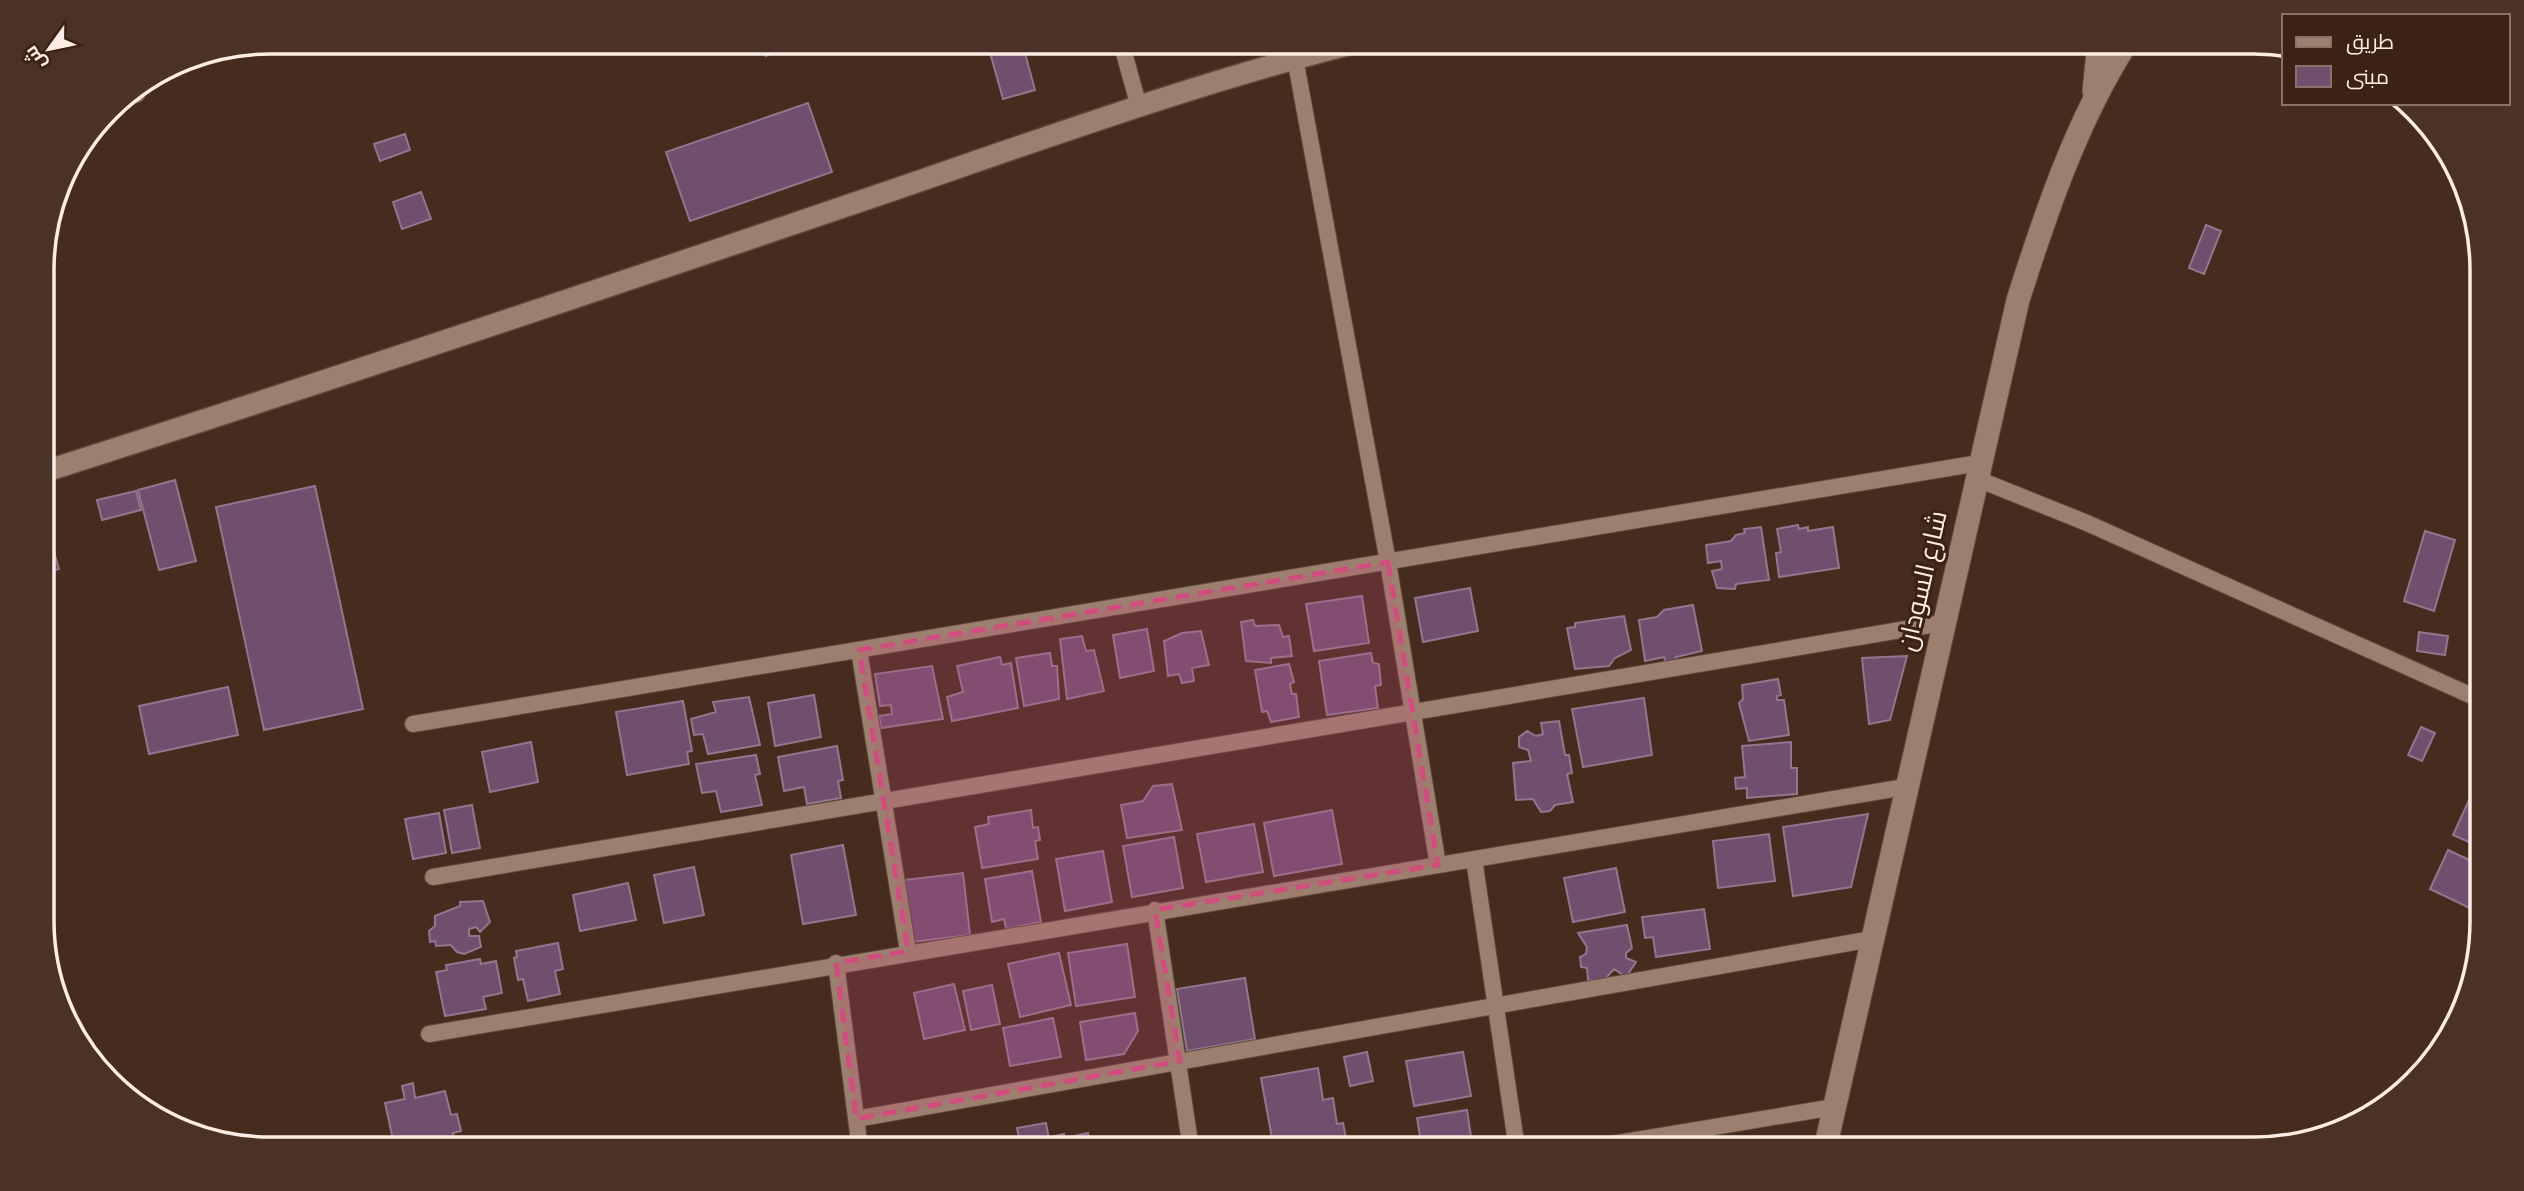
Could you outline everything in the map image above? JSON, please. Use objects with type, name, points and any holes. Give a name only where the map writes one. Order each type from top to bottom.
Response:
[{"type":"main road","points":[[2093,101],[2098,54]]},
{"type":"main road","name":"شارع السودان","points":[[1828,1136],[1942,623],[2018,300],[2042,224],[2093,101],[2120,54]]},
{"type":"street","points":[[1124,54],[1139,107]]},
{"type":"street","points":[[55,468],[317,385],[1139,107],[1311,54]]},
{"type":"street","points":[[1295,58],[1388,562],[1438,865]]},
{"type":"street","points":[[413,724],[1388,562],[1977,470],[2087,523],[2470,695]]},
{"type":"street","points":[[433,877],[1942,623]]},
{"type":"street","points":[[859,650],[881,802],[908,951]]},
{"type":"street","points":[[429,1034],[836,963],[1905,787]]},
{"type":"street","points":[[1474,859],[1515,1136]]},
{"type":"street","points":[[1155,911],[1189,1137]]},
{"type":"street","points":[[856,1119],[1872,939]]},
{"type":"street","points":[[836,963],[858,1137]]},
{"type":"street","points":[[1659,1136],[1834,1107]]},
{"type":"highlighted area","points":[[1388,562],[1438,865],[1155,910],[1180,1061],[856,1119],[836,963],[908,951],[859,650]]},
{"type":"building","points":[[990,54],[1025,54],[1035,90],[1003,99]]},
{"type":"building","points":[[808,103],[832,172],[690,221],[666,152]]},
{"type":"building","points":[[405,134],[410,150],[380,161],[374,144]]},
{"type":"building","points":[[421,192],[431,219],[402,229],[393,202]]},
{"type":"building","points":[[2206,225],[2221,231],[2204,274],[2189,268]]},
{"type":"building","points":[[175,480],[196,561],[159,570],[138,490]]},
{"type":"building","points":[[315,486],[363,709],[264,730],[216,507]]},
{"type":"building","points":[[136,491],[141,510],[102,520],[97,500]]},
{"type":"building","points":[[1798,525],[1799,529],[1808,527],[1808,531],[1833,527],[1839,568],[1779,577],[1776,553],[1781,552],[1777,529]]},
{"type":"building","points":[[1761,527],[1769,580],[1736,584],[1735,589],[1717,588],[1712,571],[1722,569],[1721,561],[1708,563],[1706,545],[1731,541],[1736,535],[1745,533],[1744,529]]},
{"type":"building","points":[[2425,531],[2455,540],[2434,611],[2404,601]]},
{"type":"building","points":[[55,554],[59,569],[55,570]]},
{"type":"building","points":[[1470,588],[1478,631],[1423,642],[1415,598]]},
{"type":"building","points":[[1362,596],[1369,643],[1314,651],[1306,604]]},
{"type":"building","points":[[1693,605],[1702,651],[1676,657],[1674,664],[1666,665],[1664,657],[1645,661],[1639,620],[1657,617],[1664,610]]},
{"type":"building","points":[[1624,616],[1631,650],[1615,658],[1609,666],[1575,669],[1567,628],[1575,627],[1575,623]]},
{"type":"building","points":[[1253,620],[1255,626],[1279,625],[1283,637],[1289,636],[1292,656],[1271,658],[1271,663],[1246,661],[1241,622]]},
{"type":"building","points":[[1147,629],[1154,671],[1120,678],[1113,635]]},
{"type":"building","points":[[1201,631],[1209,665],[1192,668],[1194,681],[1182,683],[1179,674],[1168,676],[1164,641],[1182,633]]},
{"type":"building","points":[[2419,632],[2448,636],[2445,655],[2417,651]]},
{"type":"building","points":[[1082,636],[1086,651],[1094,650],[1104,691],[1067,699],[1060,639]]},
{"type":"building","points":[[1050,653],[1052,666],[1057,666],[1059,699],[1024,706],[1016,658]]},
{"type":"building","points":[[1371,653],[1373,663],[1379,664],[1381,685],[1375,686],[1378,708],[1327,715],[1319,661]]},
{"type":"building","points":[[1907,656],[1890,720],[1869,724],[1862,658]]},
{"type":"building","points":[[1000,657],[1002,665],[1011,663],[1018,708],[952,721],[947,697],[963,692],[957,666]]},
{"type":"building","points":[[1289,664],[1294,682],[1290,684],[1292,694],[1296,694],[1299,717],[1271,722],[1267,711],[1262,712],[1255,670]]},
{"type":"building","points":[[932,666],[943,719],[881,728],[879,716],[892,714],[891,705],[880,706],[875,674]]},
{"type":"building","points":[[1778,679],[1781,695],[1777,696],[1777,700],[1784,700],[1789,735],[1749,741],[1739,703],[1743,699],[1742,685]]},
{"type":"building","points":[[228,687],[238,735],[149,754],[139,706]]},
{"type":"building","points":[[814,695],[821,737],[775,746],[768,703]]},
{"type":"building","points":[[749,697],[760,745],[708,754],[703,734],[694,735],[691,719],[716,712],[713,702]]},
{"type":"building","points":[[1644,698],[1652,755],[1583,767],[1572,709]]},
{"type":"building","points":[[683,701],[692,751],[687,752],[689,764],[627,775],[616,712]]},
{"type":"building","points":[[1559,721],[1565,755],[1569,755],[1572,773],[1567,774],[1573,802],[1555,805],[1550,811],[1541,812],[1533,799],[1516,800],[1513,763],[1531,761],[1528,750],[1519,747],[1519,737],[1527,731],[1536,736],[1543,734],[1541,723]]},
{"type":"building","points":[[2421,727],[2435,733],[2422,761],[2408,755]]},
{"type":"building","points":[[531,742],[538,782],[490,792],[482,752]]},
{"type":"building","points":[[1791,742],[1791,768],[1797,768],[1797,794],[1747,798],[1747,788],[1736,789],[1735,778],[1745,777],[1742,746]]},
{"type":"building","points":[[837,746],[843,780],[838,781],[841,798],[807,804],[804,787],[784,791],[778,757]]},
{"type":"building","points":[[756,755],[760,774],[755,775],[762,805],[721,812],[716,791],[702,793],[696,764]]},
{"type":"building","points":[[1172,784],[1182,830],[1127,838],[1121,805],[1143,801],[1153,786]]},
{"type":"building","points":[[2469,800],[2470,800],[2470,843],[2453,835]]},
{"type":"building","points":[[472,805],[480,848],[452,853],[444,810]]},
{"type":"building","points":[[1031,810],[1033,828],[1038,827],[1040,840],[1035,841],[1038,859],[982,868],[975,827],[989,824],[988,817]]},
{"type":"building","points":[[1332,810],[1342,864],[1274,876],[1264,823]]},
{"type":"building","points":[[439,813],[446,853],[413,859],[405,819]]},
{"type":"building","points":[[1868,814],[1851,887],[1793,896],[1783,827]]},
{"type":"building","points":[[1254,824],[1263,872],[1206,882],[1197,834]]},
{"type":"building","points":[[1769,834],[1775,881],[1718,888],[1713,841]]},
{"type":"building","points":[[1174,837],[1183,888],[1132,897],[1123,846]]},
{"type":"building","points":[[843,845],[856,915],[803,924],[791,855]]},
{"type":"building","points":[[2448,850],[2470,860],[2470,908],[2430,889]]},
{"type":"building","points":[[1103,851],[1112,902],[1065,911],[1056,859]]},
{"type":"building","points":[[694,867],[704,915],[664,923],[654,875]]},
{"type":"building","points":[[1616,868],[1625,912],[1573,922],[1564,878]]},
{"type":"building","points":[[1032,871],[1041,922],[1006,929],[1004,919],[992,922],[985,879]]},
{"type":"building","points":[[963,873],[970,935],[912,942],[904,880]]},
{"type":"building","points":[[628,883],[636,920],[580,931],[573,895]]},
{"type":"building","points":[[483,901],[490,922],[480,932],[476,927],[469,929],[469,936],[479,936],[481,947],[464,954],[457,952],[451,945],[436,946],[435,941],[430,942],[429,931],[435,926],[435,916],[460,906],[460,902]]},
{"type":"building","points":[[1704,909],[1710,949],[1656,957],[1653,937],[1645,938],[1642,917]]},
{"type":"building","points":[[1627,925],[1632,948],[1626,953],[1626,958],[1636,962],[1626,977],[1614,969],[1604,980],[1588,980],[1587,968],[1581,967],[1580,957],[1586,954],[1587,947],[1578,933]]},
{"type":"building","points":[[558,943],[563,969],[555,971],[560,994],[528,1001],[523,979],[518,980],[514,958],[517,957],[516,951]]},
{"type":"building","points":[[1127,944],[1135,997],[1076,1006],[1068,953]]},
{"type":"building","points":[[1059,953],[1071,1005],[1020,1017],[1008,964]]},
{"type":"building","points":[[480,959],[481,964],[496,961],[502,993],[483,997],[486,1009],[445,1016],[436,972],[447,970],[446,965]]},
{"type":"building","points":[[1245,978],[1255,1039],[1187,1051],[1177,989]]},
{"type":"building","points":[[954,984],[965,1030],[924,1039],[914,993]]},
{"type":"building","points":[[992,985],[1000,1024],[971,1030],[963,991]]},
{"type":"building","points":[[1135,1013],[1138,1031],[1124,1054],[1086,1060],[1080,1022]]},
{"type":"building","points":[[1053,1018],[1061,1057],[1010,1066],[1003,1028]]},
{"type":"building","points":[[1367,1052],[1373,1081],[1350,1086],[1344,1057]]},
{"type":"building","points":[[1463,1052],[1471,1096],[1414,1106],[1406,1061]]},
{"type":"building","points":[[1318,1068],[1323,1100],[1333,1098],[1337,1124],[1343,1123],[1346,1136],[1272,1136],[1261,1078]]},
{"type":"building","points":[[413,1083],[415,1098],[445,1091],[451,1115],[457,1114],[461,1131],[453,1133],[454,1137],[392,1137],[385,1103],[405,1099],[402,1086]]},
{"type":"building","points":[[1467,1110],[1471,1136],[1420,1136],[1417,1118]]},
{"type":"building","points":[[1046,1123],[1049,1137],[1019,1137],[1017,1128]]},
{"type":"building","points":[[1088,1133],[1089,1137],[1071,1137]]}]
